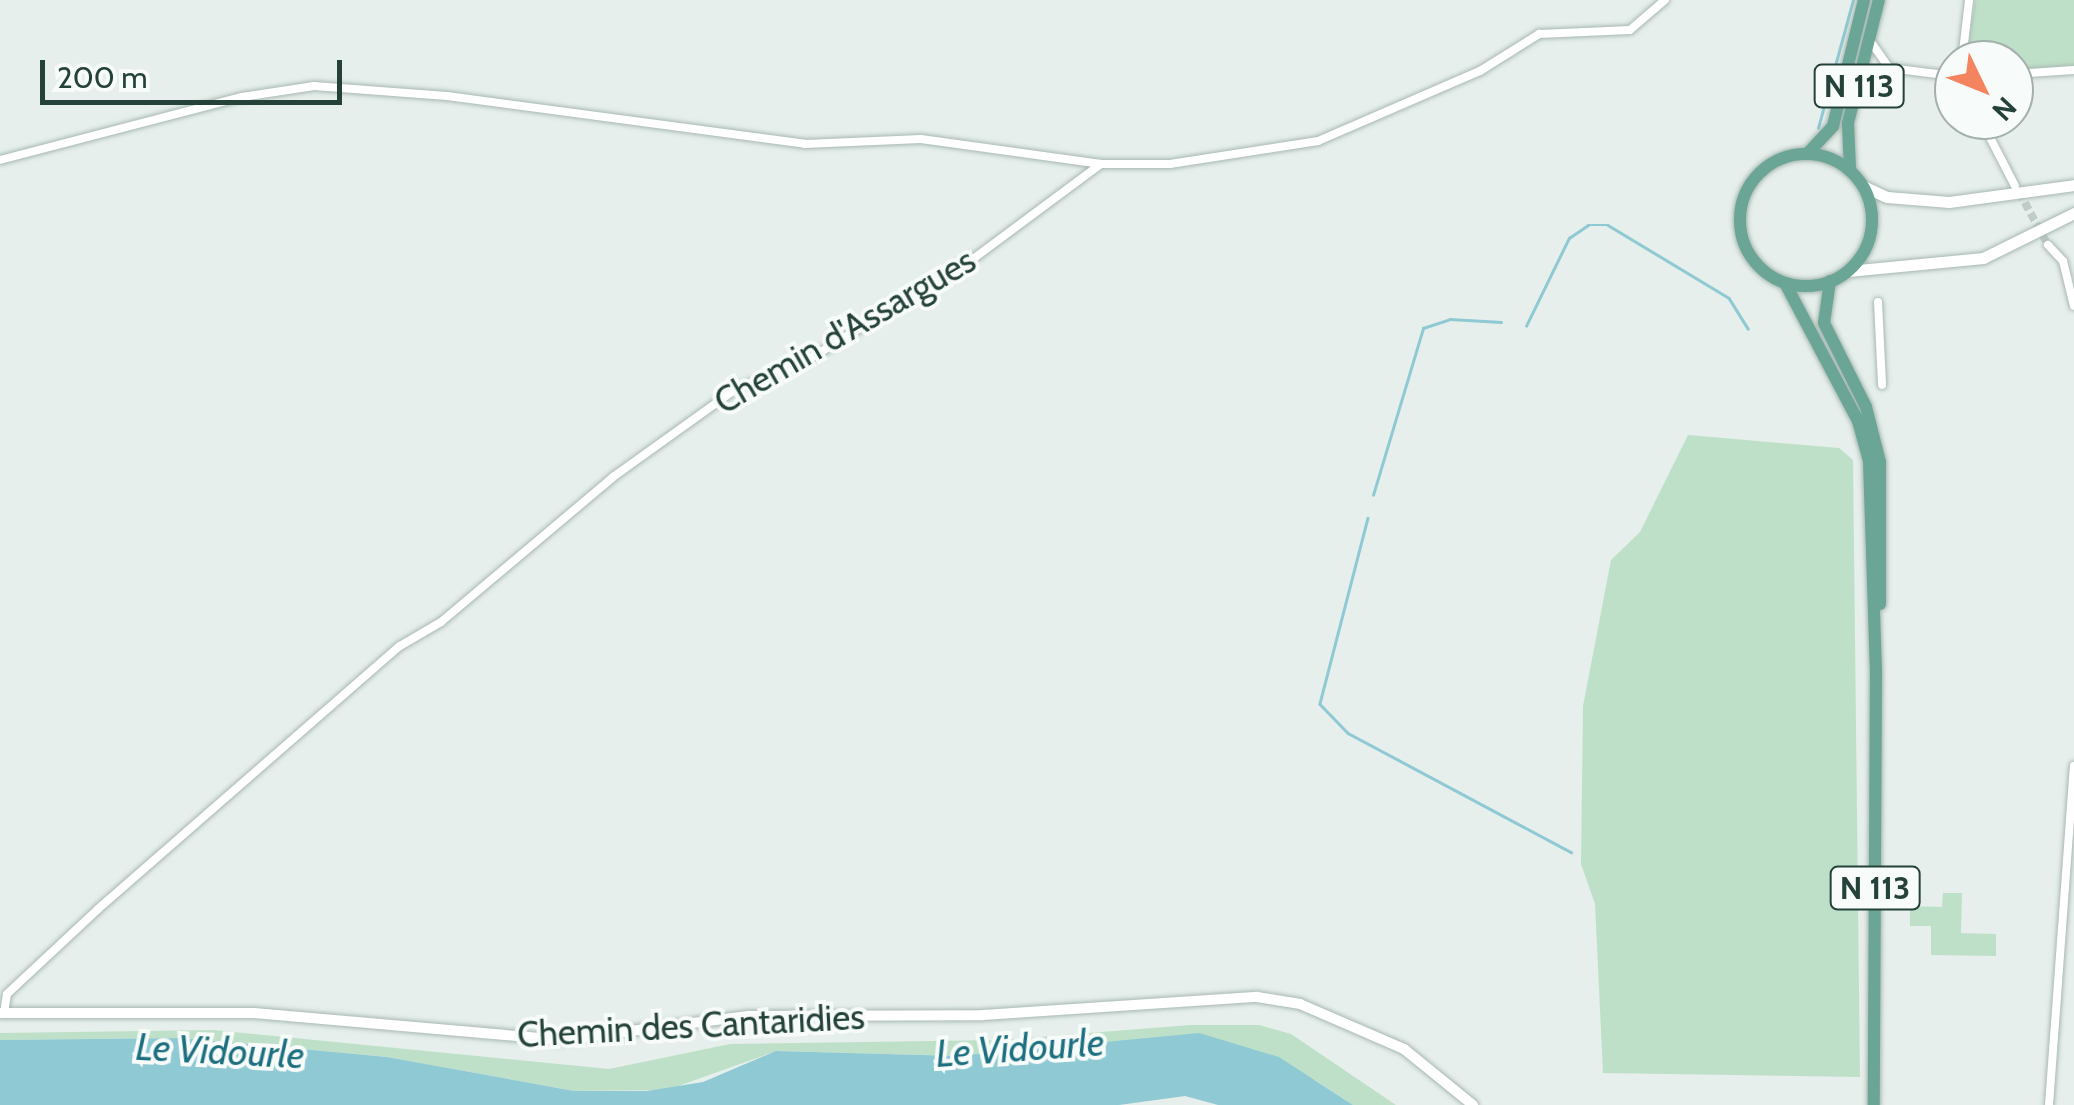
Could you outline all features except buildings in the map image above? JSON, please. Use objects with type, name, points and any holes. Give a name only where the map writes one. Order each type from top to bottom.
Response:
[{"type":"main road","name":"N 113","points":[[1808,154],[1833,126],[1864,0]]},
{"type":"main road","name":"N 113","points":[[1851,172],[1844,145],[1880,0]]},
{"type":"main road","points":[[2074,185],[1949,202],[1886,197],[1863,186],[1851,172],[1808,154],[1767,166],[1742,201],[1744,244],[1760,268],[1785,283],[1830,281],[1848,270],[1983,258],[2074,214]]},
{"type":"main road","points":[[1848,270],[1871,231],[1863,186]]},
{"type":"main road","name":"N 113","points":[[1830,281],[1824,323],[1866,407],[1880,462],[1874,1105]]},
{"type":"main road","name":"N 113","points":[[1785,283],[1866,442],[1876,670]]},
{"type":"street","points":[[0,160],[242,97],[314,86],[447,96],[805,144],[921,138],[1101,164],[1170,164],[1318,142],[1480,71],[1540,34],[1638,27],[1666,0]]},
{"type":"street","points":[[1965,40],[1970,0]]},
{"type":"street","points":[[1872,42],[1889,68]]},
{"type":"street","points":[[1859,86],[1889,68],[1934,74]]},
{"type":"street","points":[[2034,73],[2074,70]]},
{"type":"street","points":[[1991,140],[2015,186]]},
{"type":"street","name":"Chemin d'Assargues","points":[[2,1013],[8,994],[98,909],[400,646],[441,622],[613,477],[736,389],[800,364],[859,330],[1028,221],[1101,164]]},
{"type":"street","points":[[2048,245],[2063,261],[2074,306]]},
{"type":"street","points":[[1878,302],[1882,385]]},
{"type":"street","points":[[2049,1105],[2074,766]]},
{"type":"street","name":"Chemin des Cantaridies","points":[[2,1013],[254,1013],[560,1040],[748,1016],[983,1015],[1257,997],[1330,1015],[1404,1049],[1473,1105]]},
{"type":"green space","points":[[1975,0],[2074,0],[2074,70],[2034,70],[2034,40],[1969,40]]},
{"type":"green space","points":[[1688,435],[1839,448],[1853,460],[1860,1077],[1603,1073],[1595,904],[1581,864],[1583,706],[1611,560],[1640,532]]},
{"type":"green space","points":[[1943,893],[1962,893],[1961,933],[1996,934],[1996,956],[1931,955],[1931,926],[1910,926],[1910,906],[1942,907]]},
{"type":"green space","points":[[1190,1025],[1259,1025],[1291,1034],[1396,1105],[1353,1105],[1315,1080],[958,1056],[777,1051],[667,1090],[574,1091],[387,1057],[183,1038],[0,1040],[0,1033],[214,1030],[609,1069],[730,1044],[999,1040]]},
{"type":"water","name":"Le Vidourle","points":[[1199,1033],[1279,1057],[1353,1105],[1218,1105],[1185,1096],[1119,1105],[0,1105],[0,1040],[183,1038],[387,1057],[574,1091],[647,1091],[703,1082],[776,1051],[958,1056]]},
{"type":"waterway","points":[[1818,128],[1853,0]]},
{"type":"waterway","points":[[1526,326],[1569,238],[1588,225],[1608,225],[1729,298],[1748,328]]},
{"type":"waterway","points":[[1373,495],[1423,328],[1450,319],[1501,322]]},
{"type":"waterway","points":[[1368,518],[1320,704],[1348,733],[1571,852]]},
{"type":"tunnel","points":[[2019,192],[2048,245]]}]
